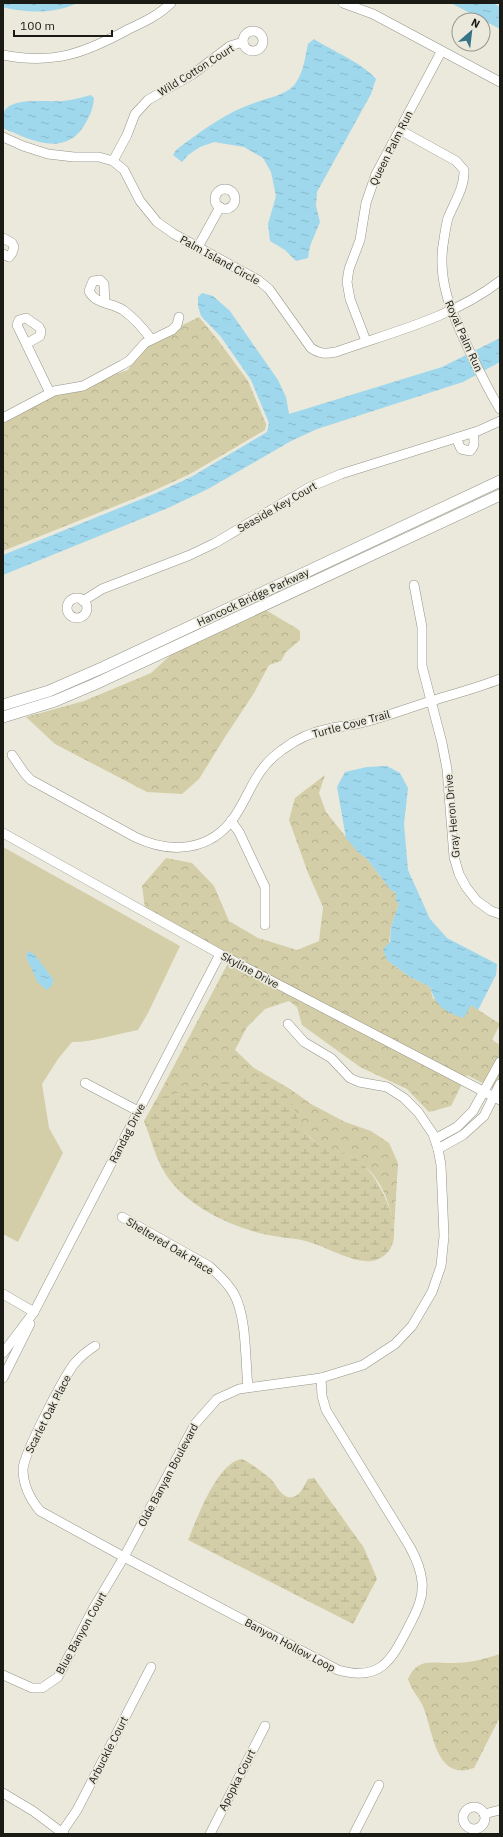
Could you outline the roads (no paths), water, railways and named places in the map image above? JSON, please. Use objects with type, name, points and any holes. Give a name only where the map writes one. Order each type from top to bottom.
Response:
[{"type":"main road","name":"Hancock Bridge Parkway","points":[[3,705],[49,691],[104,667],[500,481]]},
{"type":"main road","name":"Hancock Bridge Parkway","points":[[3,717],[55,702],[500,495]]},
{"type":"street","points":[[3,55],[42,59],[68,56],[85,51],[152,17],[171,3]]},
{"type":"street","points":[[343,3],[373,14],[441,52],[500,82]]},
{"type":"street","name":"Wild Cotton Court","points":[[113,161],[127,135],[135,114],[148,100],[193,74],[230,46],[243,42]]},
{"type":"street","name":"Queen Palm Run","points":[[366,341],[350,299],[347,282],[349,269],[360,240],[366,203],[370,188],[441,52]]},
{"type":"street","name":"Royal Palm Run","points":[[400,130],[456,161],[464,170],[465,178],[448,220],[443,242],[442,263],[445,293],[451,312],[482,378],[500,409]]},
{"type":"street","points":[[3,137],[23,146],[48,154],[74,157],[99,157],[113,161]]},
{"type":"street","name":"Palm Island Circle","points":[[113,161],[126,174],[140,201],[152,217],[174,234],[258,280],[269,289],[311,348],[317,352],[325,354],[336,352],[451,312],[483,294],[500,281]]},
{"type":"street","points":[[198,247],[220,207]]},
{"type":"street","points":[[3,238],[12,243],[14,247],[9,257],[3,254]]},
{"type":"street","points":[[105,303],[112,304],[124,311],[142,326],[151,339]]},
{"type":"street","points":[[3,418],[50,393],[62,389],[83,386],[129,361],[142,346],[151,339],[172,330],[177,325],[179,317]]},
{"type":"street","points":[[26,344],[50,393]]},
{"type":"street","name":"Royal Palm Run","points":[[488,390],[499,423]]},
{"type":"street","name":"Seaside Key Court","points":[[84,601],[102,589],[215,544],[310,487],[341,474],[473,433],[499,423]]},
{"type":"street","points":[[456,438],[461,449],[470,451],[475,442],[473,433]]},
{"type":"street","name":"Gray Heron Drive","points":[[414,585],[422,627],[422,666],[432,701],[447,769],[454,857],[459,874],[466,888],[477,901],[490,911],[500,914]]},
{"type":"street","name":"Turtle Cove Trail","points":[[12,755],[31,780],[135,837],[157,846],[180,848],[195,845],[216,835],[231,821],[258,774],[277,753],[294,742],[317,732],[360,723],[477,688],[500,679]]},
{"type":"street","points":[[231,821],[239,832],[265,887],[265,924]]},
{"type":"street","name":"Skyline Drive","points":[[3,833],[220,954],[497,1098]]},
{"type":"street","name":"Randag Drive","points":[[3,1378],[28,1330],[34,1312],[220,954]]},
{"type":"street","name":"Olde Banyan Boulevard","points":[[124,1557],[195,1424],[217,1400],[233,1391],[248,1387],[321,1378],[363,1365],[395,1344],[412,1326],[428,1300],[438,1275],[444,1246],[442,1174],[435,1139],[422,1117],[404,1098],[387,1087],[359,1082],[350,1078],[331,1058],[304,1042],[288,1024]]},
{"type":"street","points":[[435,1139],[457,1127],[473,1111],[485,1092],[500,1062]]},
{"type":"street","points":[[85,1083],[138,1111]]},
{"type":"street","points":[[438,1149],[468,1131],[484,1116],[497,1098],[500,1084]]},
{"type":"street","points":[[462,1123],[468,1131]]},
{"type":"street","name":"Sheltered Oak Place","points":[[122,1217],[209,1266],[221,1277],[229,1288],[239,1307],[242,1320],[248,1387]]},
{"type":"street","points":[[3,1294],[34,1312]]},
{"type":"street","name":"Randag Drive","points":[[3,1353],[34,1312]]},
{"type":"street","name":"Scarlet Oak Place","points":[[95,1346],[80,1358],[69,1372],[28,1452],[23,1468],[24,1480],[33,1502],[40,1511],[124,1557]]},
{"type":"street","name":"Banyon Hollow Loop","points":[[124,1557],[338,1670],[357,1674],[366,1673],[380,1668],[390,1660],[419,1605],[422,1583],[419,1565],[410,1547],[326,1410],[322,1396],[321,1378]]},
{"type":"street","name":"Blue Banyon Court","points":[[3,1676],[32,1688],[42,1688],[58,1677],[93,1609],[124,1557]]},
{"type":"street","name":"Arbuckle Court","points":[[63,1833],[77,1810],[151,1667]]},
{"type":"street","name":"Apopka Court","points":[[210,1834],[265,1726]]},
{"type":"street","points":[[354,1834],[379,1785]]},
{"type":"street","points":[[3,1793],[33,1810],[63,1833]]},
{"type":"street","points":[[484,1814],[500,1810]]},
{"type":"water","points":[[3,3],[77,3],[51,11],[33,12],[6,8],[3,7]]},
{"type":"water","points":[[451,3],[493,3],[500,7],[500,29],[491,24],[491,12],[468,12]]},
{"type":"water","points":[[314,39],[355,62],[376,79],[371,94],[317,192],[316,206],[320,222],[310,246],[308,258],[296,261],[285,250],[270,241],[268,224],[276,196],[271,172],[263,158],[244,147],[214,142],[200,147],[188,155],[182,162],[173,155],[176,150],[186,142],[228,115],[251,104],[280,94],[292,87],[298,79],[302,69],[308,44]]},
{"type":"water","points":[[91,95],[94,98],[92,109],[85,124],[77,134],[68,141],[47,143],[36,141],[3,128],[4,111],[13,104],[27,101],[63,101]]},
{"type":"water","points":[[202,293],[213,296],[230,311],[278,380],[286,397],[289,414],[442,367],[500,338],[500,362],[463,382],[317,429],[291,441],[208,489],[168,508],[3,575],[3,555],[154,494],[191,477],[267,432],[269,423],[251,380],[221,337],[201,316],[198,306],[198,297]]},
{"type":"water","points":[[387,766],[400,773],[408,788],[404,824],[408,870],[430,919],[447,938],[497,964],[496,975],[478,1010],[471,1005],[464,1018],[442,1008],[432,994],[430,987],[410,977],[387,960],[383,949],[390,942],[391,926],[399,904],[396,901],[396,893],[391,890],[367,859],[358,852],[346,838],[337,787],[345,772],[367,767]]},
{"type":"water","points":[[29,951],[35,955],[53,979],[53,984],[47,990],[38,983],[27,959],[26,955]]}]
